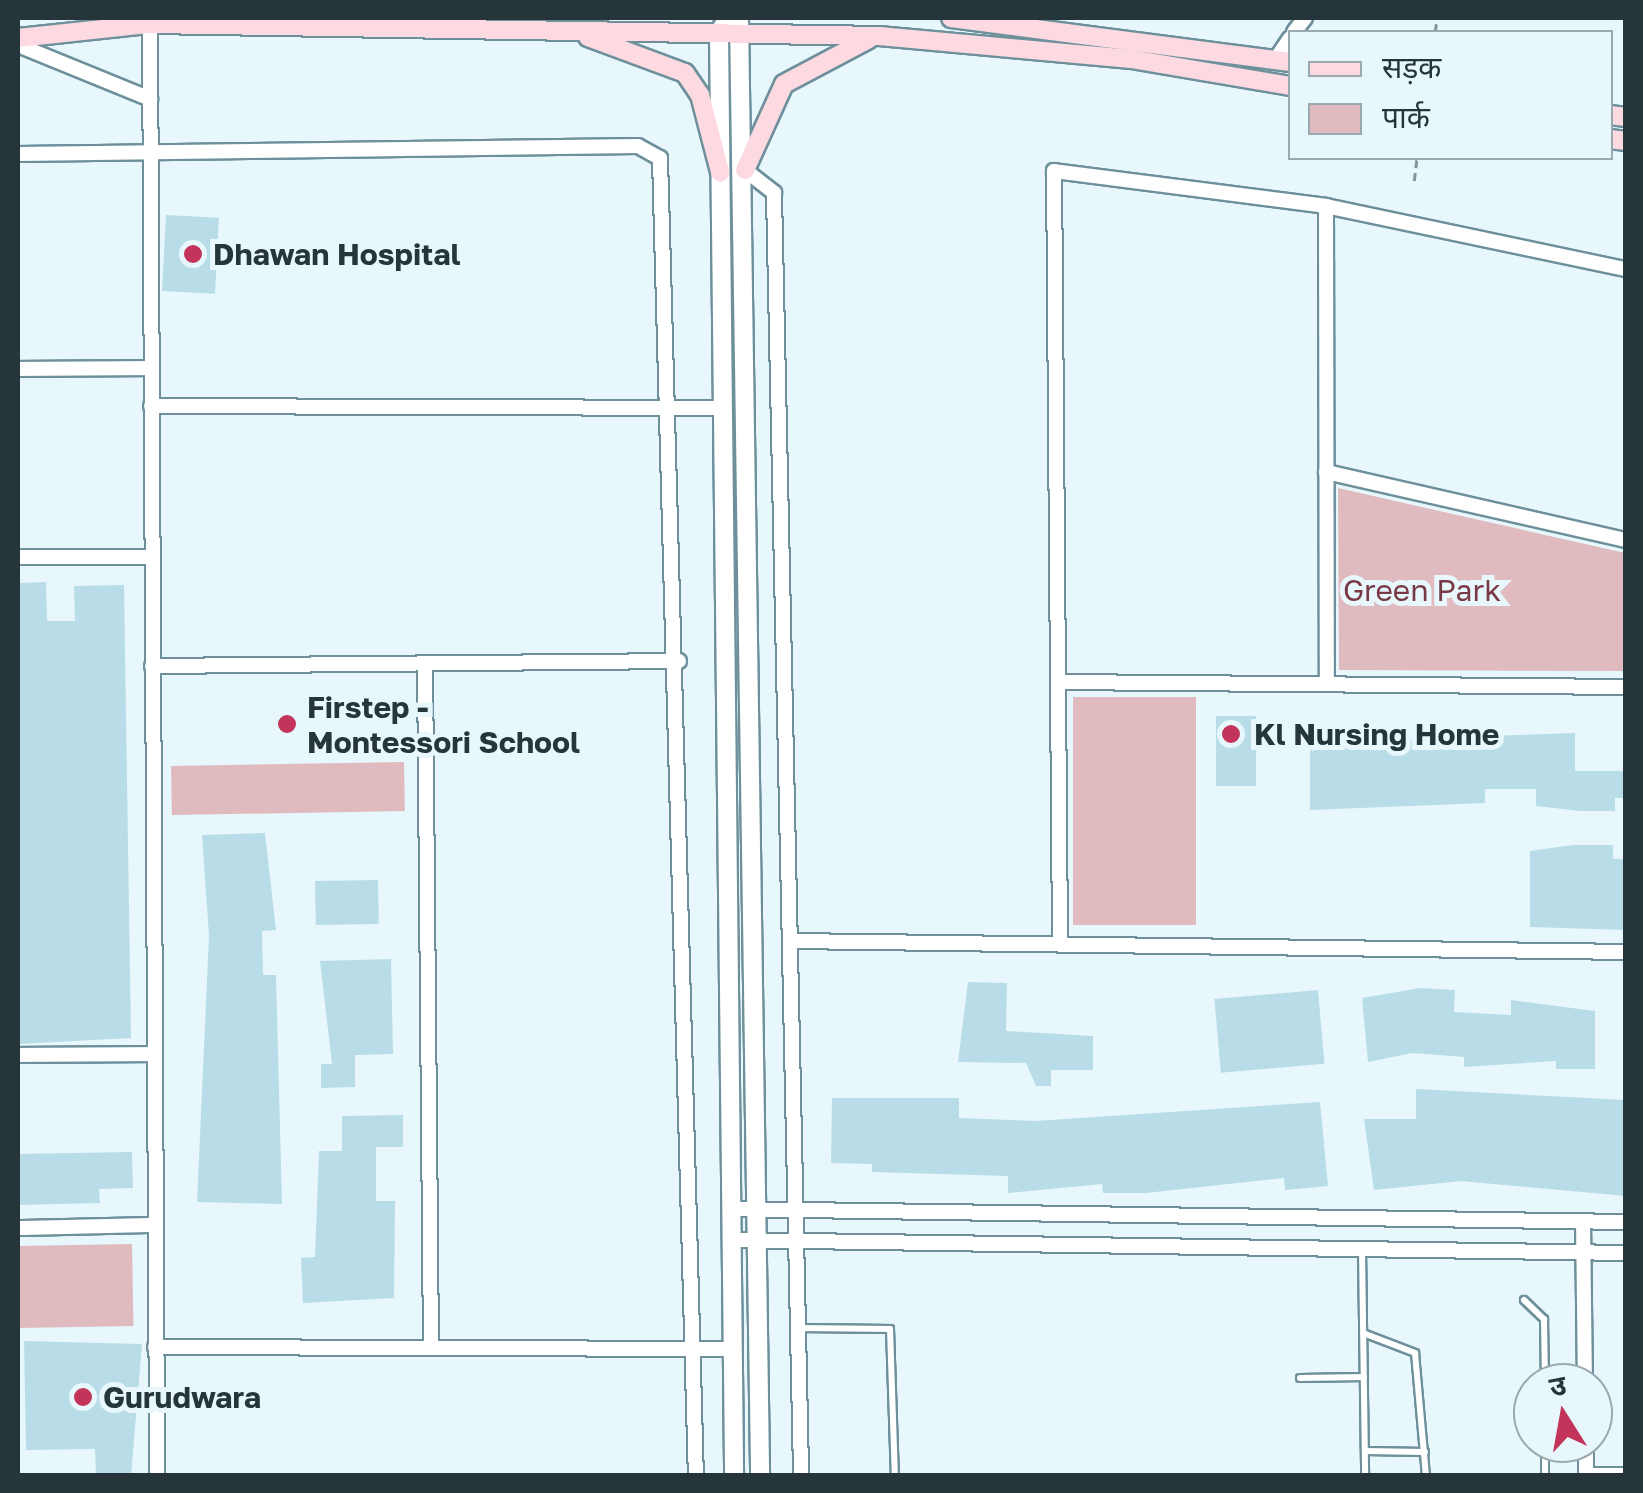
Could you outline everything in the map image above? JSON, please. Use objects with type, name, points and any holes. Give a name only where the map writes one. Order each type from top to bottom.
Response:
[{"type":"main road","points":[[951,18],[1283,60]]},
{"type":"main road","points":[[18,42],[150,24],[568,31],[741,25],[879,36],[1288,86]]},
{"type":"main road","points":[[568,31],[685,73],[700,95],[720,172]]},
{"type":"main road","points":[[745,170],[784,84],[820,58],[879,36]]},
{"type":"street","points":[[150,24],[157,1476]]},
{"type":"street","points":[[723,25],[720,172],[734,1476]]},
{"type":"street","points":[[741,25],[760,1476]]},
{"type":"street","points":[[18,42],[150,99]]},
{"type":"street","points":[[18,154],[638,146],[660,158],[667,196],[696,1476]]},
{"type":"street","points":[[745,170],[774,192],[801,1476]]},
{"type":"street","points":[[1060,944],[1054,172],[1326,206],[1626,269]]},
{"type":"street","points":[[1326,206],[1327,684]]},
{"type":"street","points":[[18,369],[151,368]]},
{"type":"street","points":[[151,406],[722,408]]},
{"type":"street","points":[[1326,472],[1626,540]]},
{"type":"street","points":[[18,557],[152,557]]},
{"type":"street","points":[[152,666],[679,662]]},
{"type":"street","points":[[424,663],[432,1346]]},
{"type":"street","points":[[1058,682],[1626,687]]},
{"type":"street","points":[[791,941],[1626,952]]},
{"type":"street","points":[[18,1055],[155,1054]]},
{"type":"street","points":[[730,1209],[1626,1222]]},
{"type":"street","points":[[1583,1221],[1585,1363]]},
{"type":"street","points":[[18,1228],[154,1224]]},
{"type":"street","points":[[731,1240],[1626,1253]]},
{"type":"street","points":[[732,1350],[758,1335]]},
{"type":"street","points":[[155,1347],[732,1350],[759,1365]]},
{"type":"lane","points":[[1362,1249],[1365,1476]]},
{"type":"lane","points":[[1524,1300],[1544,1319],[1544,1363]]},
{"type":"lane","points":[[799,1328],[890,1329],[895,1476]]},
{"type":"lane","points":[[1363,1334],[1415,1352],[1426,1476]]},
{"type":"lane","points":[[1300,1378],[1364,1377]]},
{"type":"lane","points":[[1365,1451],[1425,1452]]},
{"type":"lane","points":[[1586,1474],[1626,1471]]},
{"type":"path","points":[[1414,181],[1417,160]]},
{"type":"green space","name":"Green Park","points":[[1338,488],[1625,553],[1625,671],[1339,670]]},
{"type":"green space","points":[[1073,697],[1196,697],[1196,925],[1073,925]]},
{"type":"green space","points":[[404,762],[405,811],[172,815],[171,766]]},
{"type":"green space","points":[[132,1244],[133,1326],[19,1328],[18,1246]]},
{"type":"building","name":"Dhawan Hospital","points":[[166,215],[219,218],[215,294],[162,291]]},
{"type":"building","points":[[46,582],[47,621],[75,621],[74,586],[124,585],[131,1038],[18,1044],[18,583]]},
{"type":"building","points":[[1216,716],[1256,716],[1256,786],[1216,786]]},
{"type":"building","points":[[1310,724],[1345,724],[1345,741],[1575,733],[1575,771],[1626,771],[1626,798],[1615,798],[1615,811],[1580,811],[1536,806],[1536,789],[1485,789],[1485,803],[1310,810]]},
{"type":"building","points":[[265,833],[276,930],[262,931],[263,975],[276,975],[282,1204],[197,1202],[209,936],[202,835]]},
{"type":"building","points":[[1613,845],[1613,859],[1626,859],[1626,930],[1530,927],[1530,851]]},
{"type":"building","points":[[378,880],[379,924],[316,925],[315,881]]},
{"type":"building","points":[[391,959],[393,1054],[355,1055],[355,1087],[321,1088],[321,1064],[332,1064],[320,961]]},
{"type":"building","points":[[968,982],[1007,983],[1006,1031],[1093,1036],[1093,1070],[1051,1070],[1051,1086],[1036,1086],[1026,1063],[958,1062]]},
{"type":"building","points":[[1420,988],[1455,990],[1454,1012],[1511,1015],[1511,1000],[1595,1011],[1595,1069],[1556,1069],[1556,1061],[1464,1067],[1464,1057],[1412,1053],[1368,1062],[1362,998]]},
{"type":"building","points":[[1318,990],[1324,1064],[1221,1073],[1214,999]]},
{"type":"building","points":[[1416,1089],[1626,1100],[1626,1196],[1461,1181],[1374,1190],[1364,1119],[1416,1119]]},
{"type":"building","points":[[832,1098],[959,1098],[959,1118],[1035,1121],[1320,1102],[1328,1186],[1285,1190],[1284,1178],[1146,1193],[1103,1193],[1102,1184],[1008,1193],[1008,1176],[872,1172],[872,1164],[831,1163]]},
{"type":"building","points":[[403,1115],[403,1147],[376,1147],[376,1201],[395,1201],[394,1298],[303,1303],[301,1258],[315,1257],[319,1151],[342,1151],[342,1116]]},
{"type":"building","points":[[132,1152],[133,1188],[99,1189],[100,1203],[18,1205],[18,1154]]},
{"type":"building","name":"Gurudwara","points":[[24,1341],[142,1344],[131,1476],[96,1476],[95,1449],[26,1450]]},
{"type":"place","name":"Dhawan Hospital","points":[[193,254]]},
{"type":"place","name":"Firstep - Montessori School","points":[[287,724]]},
{"type":"place","name":"Kl Nursing Home","points":[[1231,734]]},
{"type":"place","name":"Gurudwara","points":[[83,1397]]}]
